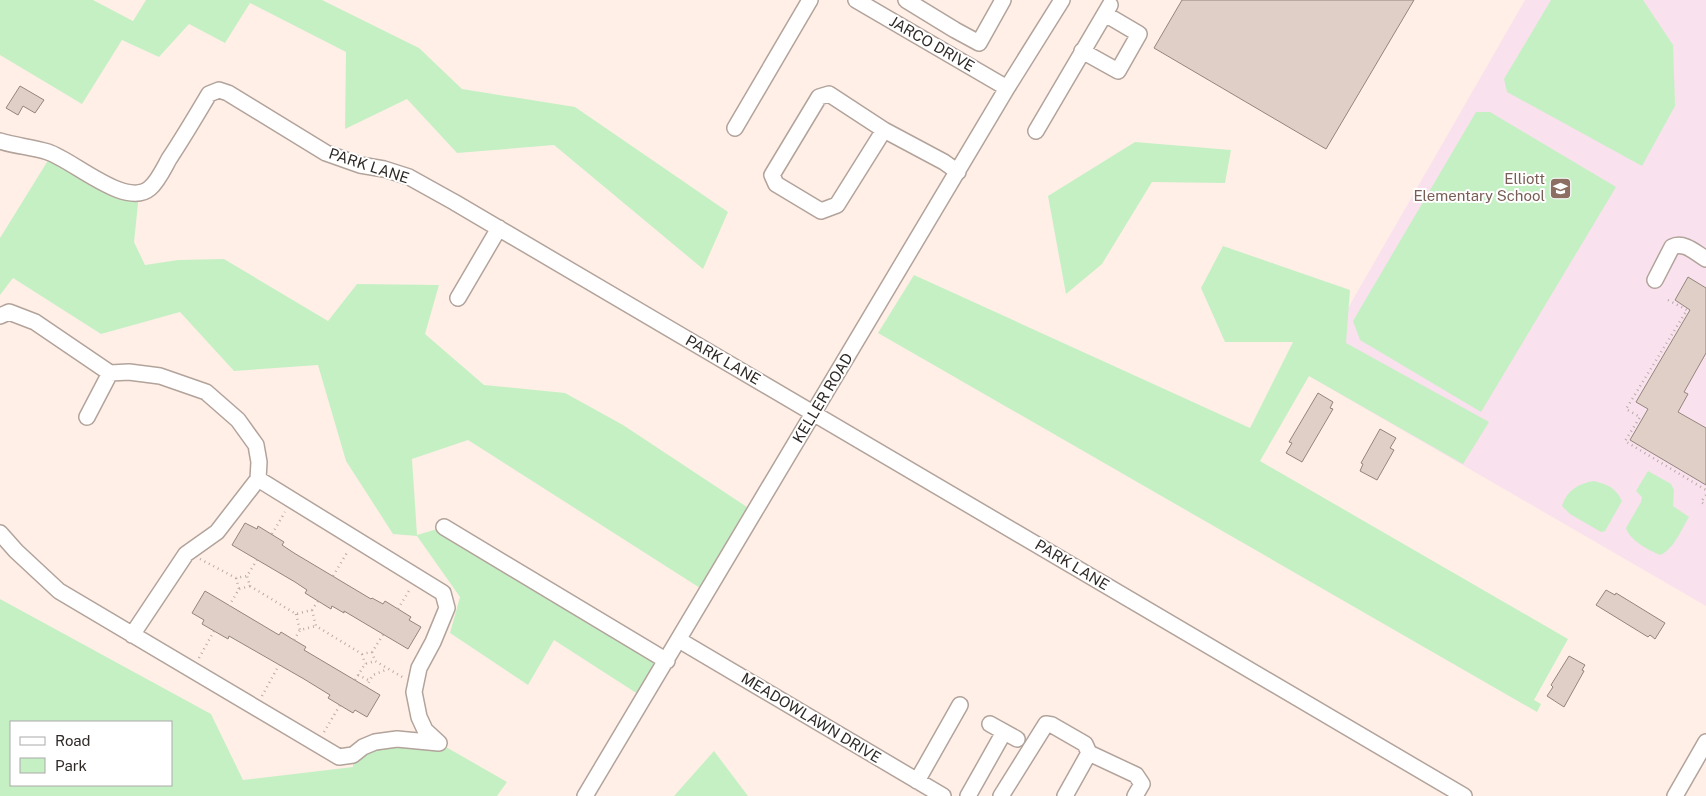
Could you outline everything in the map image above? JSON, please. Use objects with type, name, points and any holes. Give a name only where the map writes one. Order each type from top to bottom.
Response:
[{"type":"street","points":[[735,128],[810,0]]},
{"type":"street","name":"JARCO DRIVE","points":[[856,0],[879,6],[1007,88]]},
{"type":"street","points":[[906,0],[979,43],[1003,0]]},
{"type":"street","name":"KELLER ROAD","points":[[585,796],[1007,88],[1062,0]]},
{"type":"street","points":[[1036,131],[1107,5],[1139,34],[1118,71],[1082,51]]},
{"type":"street","name":"PARK LANE","points":[[0,141],[14,146],[49,152],[115,189],[139,194],[150,188],[160,175],[209,94],[219,90],[228,93],[326,153],[360,165],[384,169],[409,177],[499,228],[1464,796]]},
{"type":"street","points":[[884,130],[837,205],[821,211],[776,184],[772,175],[819,97],[829,94],[884,130],[944,162],[958,172]]},
{"type":"street","points":[[458,298],[499,228]]},
{"type":"street","points":[[1655,280],[1672,247],[1684,246],[1706,259]]},
{"type":"street","points":[[0,316],[9,312],[35,322],[110,373],[129,372],[160,376],[206,392],[238,420],[256,444],[259,462],[258,479],[217,532],[188,553],[132,635]]},
{"type":"street","points":[[87,416],[110,373]]},
{"type":"street","points":[[0,533],[16,551],[59,591],[338,757],[353,755],[363,747],[375,742],[396,739],[439,743],[425,730],[418,717],[414,692],[419,668],[433,642],[447,608],[443,593],[258,479]]},
{"type":"street","points":[[444,527],[667,660]]},
{"type":"street","name":"MEADOWLAWN DRIVE","points":[[679,640],[943,796]]},
{"type":"street","points":[[917,781],[960,705]]},
{"type":"street","points":[[968,796],[1011,736],[990,724]]},
{"type":"street","points":[[1001,796],[1046,724],[1052,725],[1085,744],[1089,753],[1136,775],[1142,784],[1135,796]]},
{"type":"street","points":[[1675,796],[1706,742]]},
{"type":"street","points":[[1065,796],[1089,753]]},
{"type":"path","points":[[1668,300],[1687,310],[1626,409],[1640,417],[1625,441],[1706,490]]},
{"type":"path","points":[[1706,495],[1701,502],[1706,505]]},
{"type":"path","points":[[272,534],[293,500]]},
{"type":"path","points":[[333,576],[355,539]]},
{"type":"path","points":[[188,553],[236,578],[247,576],[257,560]]},
{"type":"path","points":[[247,576],[250,586],[296,614],[300,630],[294,640]]},
{"type":"path","points":[[236,578],[239,589]]},
{"type":"path","points":[[398,609],[418,578]]},
{"type":"path","points":[[229,606],[239,589],[250,586]]},
{"type":"path","points":[[296,614],[312,610],[318,601]]},
{"type":"path","points":[[312,610],[316,626],[362,654],[365,664]]},
{"type":"path","points":[[300,630],[316,626]]},
{"type":"path","points":[[192,670],[214,631]]},
{"type":"path","points":[[362,654],[372,652],[383,634]]},
{"type":"path","points":[[372,652],[375,661],[416,684]]},
{"type":"path","points":[[355,680],[365,664],[375,661]]},
{"type":"path","points":[[255,708],[278,665]]},
{"type":"path","points":[[366,687],[373,675],[388,669]]},
{"type":"path","points":[[358,674],[370,681]]},
{"type":"path","points":[[317,744],[340,705]]},
{"type":"shaded area","name":"Elliott Elementary School","points":[[1525,0],[1706,0],[1706,606],[1309,376]]},
{"type":"green space","points":[[0,0],[93,0],[133,21],[146,0],[322,0],[419,48],[462,89],[575,107],[728,212],[703,269],[554,145],[457,153],[407,99],[345,129],[346,52],[250,3],[225,43],[189,24],[159,57],[122,40],[82,104],[0,55]]},
{"type":"green space","points":[[1551,0],[1643,0],[1673,45],[1675,106],[1642,166],[1507,92],[1504,79]]},
{"type":"green space","points":[[1476,112],[1490,112],[1616,187],[1481,412],[1360,340],[1353,321]]},
{"type":"green space","points":[[1135,142],[1231,150],[1225,183],[1152,182],[1102,264],[1066,294],[1048,196]]},
{"type":"green space","points":[[52,154],[139,194],[134,242],[145,265],[178,260],[224,259],[328,321],[357,284],[439,285],[425,334],[484,385],[565,393],[623,425],[747,507],[700,588],[468,440],[412,459],[417,535],[444,527],[667,661],[644,698],[554,640],[528,685],[450,633],[460,597],[417,536],[393,534],[346,461],[318,365],[234,371],[180,312],[101,334],[13,278],[0,295],[0,238]]},
{"type":"green space","points":[[1223,246],[1350,290],[1346,343],[1489,422],[1463,464],[1309,376],[1260,461],[1568,639],[1534,700],[1541,704],[1537,712],[878,333],[914,275],[1250,428],[1293,342],[1225,342],[1201,288]]},
{"type":"green space","points":[[1648,471],[1671,484],[1674,490],[1673,506],[1689,517],[1673,544],[1660,555],[1645,548],[1636,541],[1631,537],[1626,528],[1641,502],[1642,497],[1636,491]]},
{"type":"green space","points":[[1594,481],[1611,487],[1622,501],[1605,531],[1601,532],[1570,514],[1562,506],[1570,492],[1583,484]]},
{"type":"green space","points":[[0,599],[211,714],[243,780],[353,767],[353,755],[363,747],[439,743],[507,782],[497,796],[0,796]]},
{"type":"green space","points":[[714,751],[748,796],[674,796]]},
{"type":"building","points":[[1182,0],[1414,0],[1326,149],[1154,48]]},
{"type":"building","points":[[20,86],[44,100],[35,113],[23,106],[18,115],[6,108]]},
{"type":"building","points":[[1688,277],[1706,288],[1706,353],[1684,392],[1688,394],[1678,412],[1706,428],[1706,485],[1630,440],[1648,409],[1636,402],[1690,310],[1675,300]]},
{"type":"building","points":[[1318,393],[1333,402],[1330,408],[1333,409],[1302,462],[1286,453],[1292,443],[1289,442]]},
{"type":"building","points":[[1380,429],[1396,438],[1390,448],[1394,450],[1377,480],[1360,471],[1363,464],[1361,463]]},
{"type":"building","points":[[245,523],[257,529],[258,526],[284,542],[282,545],[294,553],[371,599],[383,604],[385,601],[411,617],[409,620],[421,627],[408,649],[344,611],[344,613],[332,606],[331,609],[305,593],[307,590],[295,582],[232,545]]},
{"type":"building","points":[[1606,590],[1615,595],[1616,593],[1665,623],[1655,639],[1650,635],[1648,637],[1596,605]]},
{"type":"building","points":[[205,591],[279,635],[281,632],[306,647],[304,650],[380,695],[367,717],[355,710],[353,713],[328,698],[330,695],[304,679],[229,636],[228,639],[202,624],[204,620],[192,613]]},
{"type":"building","points":[[1569,656],[1585,665],[1582,670],[1584,671],[1564,707],[1547,696],[1553,687],[1551,685]]},
{"type":"place","name":"Elliott Elementary School","points":[[1561,188]]}]
